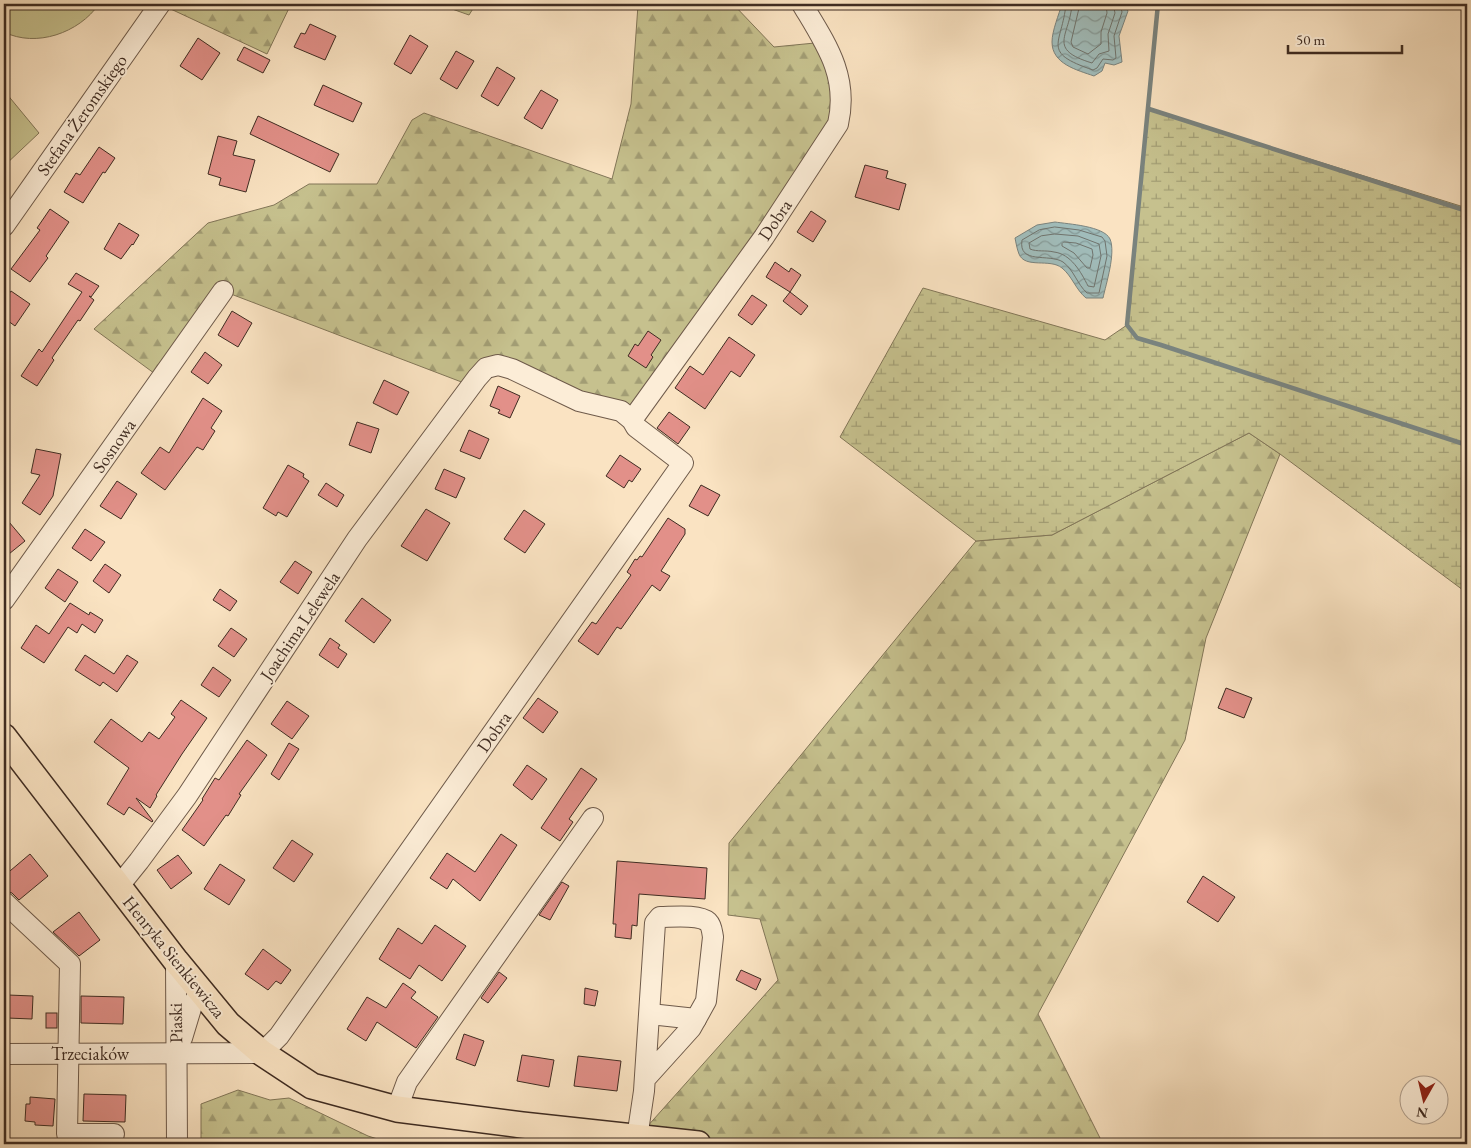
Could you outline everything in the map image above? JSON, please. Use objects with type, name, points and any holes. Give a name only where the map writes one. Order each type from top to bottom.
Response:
[{"type":"main road","name":"Henryka Sienkiewicza","points":[[4,737],[118,887],[228,1024],[262,1054],[312,1086],[396,1109],[698,1144]]},
{"type":"street","name":"Stefana Żeromskiego","points":[[4,226],[160,4]]},
{"type":"street","name":"Dobra","points":[[632,420],[764,237],[838,124],[842,108],[842,90],[839,77],[825,42],[802,4]]},
{"type":"street","name":"Sosnowa","points":[[4,600],[223,291]]},
{"type":"street","name":"Dobra","points":[[262,1054],[279,1036],[683,463],[636,427],[632,420],[621,411],[580,401],[512,369],[498,365],[486,368]]},
{"type":"street","name":"Joachima Lelewela","points":[[118,887],[187,796],[357,539],[486,368]]},
{"type":"street","points":[[396,1109],[407,1082],[593,818]]},
{"type":"street","points":[[4,902],[70,964],[67,1134],[114,1134]]},
{"type":"street","points":[[637,1138],[645,1079],[655,923],[660,917],[700,918],[708,922],[712,928],[713,937],[706,1001],[691,1028],[645,1079]]},
{"type":"street","name":"Piaski","points":[[176,961],[177,1144]]},
{"type":"street","name":"Piaski","points":[[177,1054],[192,1005],[201,991]]},
{"type":"street","points":[[650,1014],[696,1019]]},
{"type":"street","name":"Trzeciaków","points":[[4,1054],[262,1054]]},
{"type":"green space","points":[[4,4],[99,4],[80,23],[69,30],[43,38],[30,38],[16,37],[4,32]]},
{"type":"green space","points":[[160,4],[291,4],[267,54]]},
{"type":"green space","points":[[438,4],[476,4],[469,15]]},
{"type":"green space","points":[[636,4],[733,4],[774,47],[825,42],[842,108],[632,420],[498,365],[472,386],[223,291],[162,379],[94,329],[208,223],[274,205],[309,184],[377,184],[412,120],[424,113],[612,179],[631,104],[638,5]]},
{"type":"green space","points":[[6,93],[39,133],[4,166],[4,95]]},
{"type":"green space","points":[[1149,109],[1467,208],[1467,593],[1249,433],[1052,535],[976,541],[840,437],[923,288],[1105,340],[1127,325]]},
{"type":"green space","points":[[1249,433],[1280,454],[1206,638],[1185,740],[1038,1014],[1103,1144],[698,1144],[637,1138],[778,980],[760,919],[728,915],[729,843],[976,541],[1052,535]]},
{"type":"green space","points":[[238,1090],[270,1100],[289,1098],[368,1136],[402,1144],[201,1144],[201,1104]]},
{"type":"water","points":[[1062,4],[1124,4],[1128,11],[1119,36],[1122,62],[1114,65],[1105,63],[1102,71],[1094,76],[1061,61],[1053,50],[1052,38]]},
{"type":"water","points":[[1055,222],[1093,228],[1101,231],[1110,239],[1112,252],[1103,298],[1086,298],[1069,275],[1057,265],[1027,261],[1019,254],[1015,238],[1037,225]]},
{"type":"building","points":[[310,24],[336,36],[325,60],[294,47],[301,33],[305,34]]},
{"type":"building","points":[[410,35],[428,46],[411,74],[394,64]]},
{"type":"building","points":[[198,38],[220,53],[202,80],[180,66]]},
{"type":"building","points":[[244,47],[270,60],[263,73],[237,60]]},
{"type":"building","points":[[456,51],[474,61],[457,89],[440,79]]},
{"type":"building","points":[[497,67],[515,78],[498,106],[481,96]]},
{"type":"building","points":[[323,85],[362,103],[353,122],[314,105]]},
{"type":"building","points":[[541,90],[558,100],[542,129],[524,118]]},
{"type":"building","points":[[258,116],[339,154],[330,172],[250,134]]},
{"type":"building","points":[[218,136],[237,141],[233,155],[255,160],[246,192],[219,185],[221,178],[208,174]]},
{"type":"building","points":[[99,147],[115,158],[105,173],[103,172],[83,203],[64,192],[76,173],[80,175]]},
{"type":"building","points":[[865,165],[888,171],[886,178],[906,184],[899,210],[855,197]]},
{"type":"building","points":[[50,209],[69,222],[46,256],[48,258],[30,282],[11,269],[40,230],[37,228]]},
{"type":"building","points":[[811,211],[826,221],[813,242],[797,232]]},
{"type":"building","points":[[119,223],[139,235],[121,259],[104,249]]},
{"type":"building","points":[[775,262],[789,272],[791,268],[801,275],[790,292],[766,277]]},
{"type":"building","points":[[76,273],[99,286],[91,297],[89,296],[94,300],[52,358],[54,360],[37,386],[21,376],[39,349],[42,352],[82,292],[68,284]]},
{"type":"building","points":[[11,291],[30,304],[15,326],[4,318],[4,301]]},
{"type":"building","points":[[790,292],[808,306],[801,315],[783,301]]},
{"type":"building","points":[[752,295],[767,305],[752,325],[738,315]]},
{"type":"building","points":[[232,311],[252,323],[238,347],[218,335]]},
{"type":"building","points":[[648,331],[661,340],[651,355],[653,357],[646,368],[628,356],[635,344],[638,346]]},
{"type":"building","points":[[729,337],[755,355],[740,377],[731,371],[705,409],[675,388],[690,366],[703,375]]},
{"type":"building","points":[[205,352],[222,365],[208,384],[191,372]]},
{"type":"building","points":[[384,380],[409,392],[397,415],[373,403]]},
{"type":"building","points":[[498,386],[520,396],[510,418],[498,413],[500,410],[490,406]]},
{"type":"building","points":[[203,398],[222,411],[211,428],[215,431],[203,450],[197,447],[165,490],[141,473],[160,447],[169,453]]},
{"type":"building","points":[[669,412],[690,427],[678,444],[657,428]]},
{"type":"building","points":[[357,422],[379,429],[371,453],[349,445]]},
{"type":"building","points":[[469,430],[489,439],[480,459],[460,451]]},
{"type":"building","points":[[36,449],[61,454],[53,496],[40,515],[22,503],[40,475],[31,473]]},
{"type":"building","points":[[620,455],[641,469],[632,482],[629,480],[624,488],[606,476]]},
{"type":"building","points":[[288,465],[304,474],[303,477],[309,481],[287,517],[278,512],[276,516],[263,508]]},
{"type":"building","points":[[444,469],[465,478],[456,498],[435,489]]},
{"type":"building","points":[[117,481],[137,494],[121,519],[100,506]]},
{"type":"building","points":[[326,483],[344,495],[337,507],[318,495]]},
{"type":"building","points":[[701,485],[720,495],[708,516],[689,506]]},
{"type":"building","points":[[426,509],[450,523],[427,561],[401,546]]},
{"type":"building","points":[[524,510],[545,524],[525,553],[504,539]]},
{"type":"building","points":[[4,516],[25,541],[4,558]]},
{"type":"building","points":[[668,518],[685,529],[685,534],[661,571],[670,576],[660,591],[652,585],[621,629],[617,627],[598,655],[578,641],[592,622],[596,624],[631,575],[627,572],[635,559],[637,560],[640,556],[642,557]]},
{"type":"building","points":[[85,529],[105,542],[91,561],[72,548]]},
{"type":"building","points":[[295,561],[312,572],[298,594],[280,582]]},
{"type":"building","points":[[105,564],[121,575],[109,593],[93,581]]},
{"type":"building","points":[[58,569],[78,582],[65,602],[45,588]]},
{"type":"building","points":[[220,589],[237,601],[230,611],[213,600]]},
{"type":"building","points":[[362,598],[391,620],[374,643],[345,621]]},
{"type":"building","points":[[70,603],[89,615],[90,612],[103,620],[95,633],[82,624],[77,633],[68,627],[44,663],[21,648],[36,625],[49,634]]},
{"type":"building","points":[[231,628],[247,639],[234,657],[218,646]]},
{"type":"building","points":[[330,638],[340,645],[338,648],[347,654],[338,668],[319,655]]},
{"type":"building","points":[[85,655],[114,674],[127,655],[138,662],[117,692],[103,682],[100,686],[75,670]]},
{"type":"building","points":[[213,667],[231,680],[219,697],[201,685]]},
{"type":"building","points":[[1226,688],[1252,698],[1244,718],[1218,708]]},
{"type":"building","points":[[538,698],[558,712],[543,733],[523,718]]},
{"type":"building","points":[[181,700],[207,718],[156,795],[150,808],[136,798],[153,821],[129,807],[124,815],[107,804],[129,768],[94,742],[111,719],[142,742],[149,732],[159,739],[175,717],[171,714]]},
{"type":"building","points":[[287,701],[309,716],[292,739],[271,724]]},
{"type":"building","points":[[247,740],[267,755],[239,794],[241,795],[228,816],[226,815],[204,846],[182,830],[203,800],[215,778],[219,780]]},
{"type":"building","points":[[289,743],[299,749],[279,780],[271,774]]},
{"type":"building","points":[[527,765],[547,779],[532,800],[513,785]]},
{"type":"building","points":[[581,768],[597,779],[569,819],[573,822],[560,841],[541,828]]},
{"type":"building","points":[[501,834],[517,845],[480,901],[453,879],[447,889],[430,878],[447,853],[475,872]]},
{"type":"building","points":[[292,840],[313,854],[294,882],[273,868]]},
{"type":"building","points":[[30,854],[48,876],[19,900],[12,893],[4,890],[4,876]]},
{"type":"building","points":[[178,855],[192,873],[171,889],[157,870]]},
{"type":"building","points":[[617,861],[707,868],[705,899],[639,894],[637,926],[632,925],[631,939],[615,937],[616,924],[613,924]]},
{"type":"building","points":[[220,864],[245,880],[229,905],[204,889]]},
{"type":"building","points":[[1203,876],[1235,897],[1218,922],[1187,902]]},
{"type":"building","points":[[562,882],[569,886],[550,920],[539,915]]},
{"type":"building","points":[[79,912],[100,940],[79,956],[53,932]]},
{"type":"building","points":[[435,925],[466,946],[442,981],[419,965],[410,979],[379,959],[398,928],[422,944]]},
{"type":"building","points":[[263,949],[291,970],[281,984],[276,981],[268,990],[245,974]]},
{"type":"building","points":[[741,970],[761,979],[756,990],[736,980]]},
{"type":"building","points":[[499,972],[507,978],[488,1003],[481,998]]},
{"type":"building","points":[[403,983],[416,992],[411,998],[438,1017],[416,1048],[377,1022],[366,1041],[347,1029],[367,997],[386,1008]]},
{"type":"building","points":[[585,988],[598,991],[595,1006],[584,1004]]},
{"type":"building","points":[[8,995],[33,996],[32,1019],[7,1018]]},
{"type":"building","points":[[81,996],[124,997],[123,1024],[81,1023]]},
{"type":"building","points":[[46,1013],[57,1013],[57,1028],[46,1028]]},
{"type":"building","points":[[464,1034],[484,1041],[475,1066],[456,1059]]},
{"type":"building","points":[[522,1055],[554,1060],[549,1087],[517,1081]]},
{"type":"building","points":[[578,1056],[621,1061],[617,1091],[574,1086]]},
{"type":"building","points":[[84,1094],[126,1095],[125,1122],[83,1121]]},
{"type":"building","points":[[30,1097],[55,1099],[53,1126],[35,1125],[35,1122],[25,1121],[26,1104],[30,1104]]},
{"type":"waterway","points":[[1158,4],[1127,325],[1137,338],[1467,445]]},
{"type":"waterway","points":[[1149,109],[1467,211]]}]
